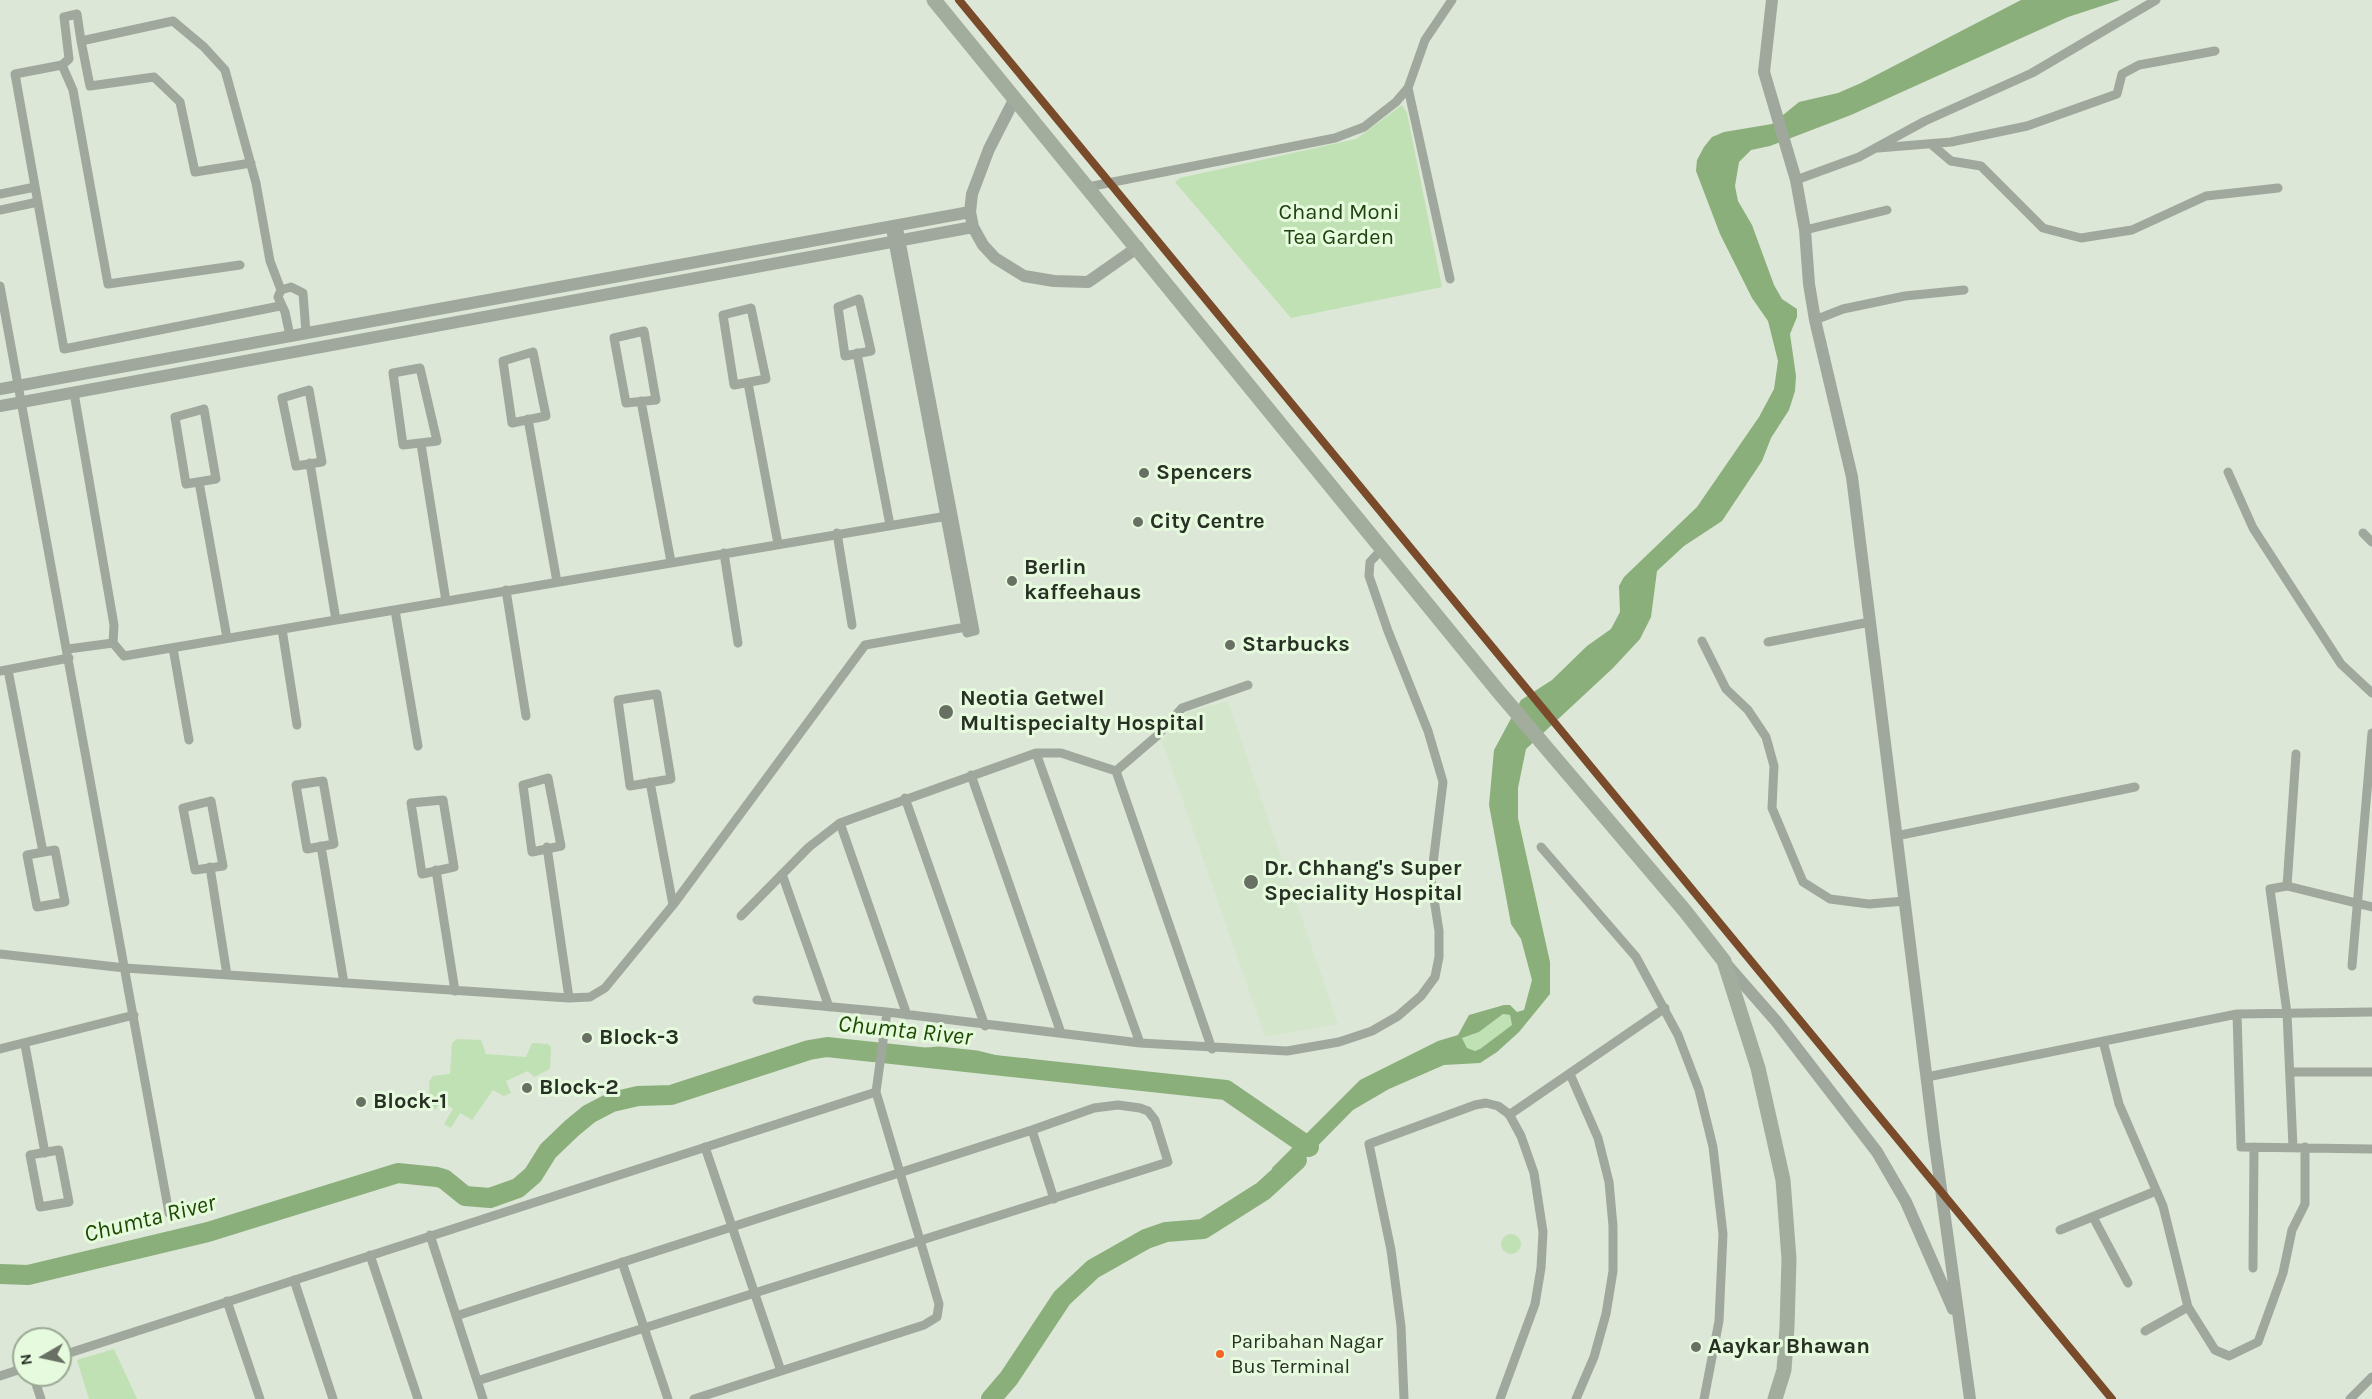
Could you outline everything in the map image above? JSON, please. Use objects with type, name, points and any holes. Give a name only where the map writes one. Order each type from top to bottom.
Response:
[{"type":"highway","points":[[934,0],[1138,247],[1498,691],[1724,961],[1756,1059],[1783,1180],[1789,1260],[1787,1327],[1784,1370],[1775,1399]]},
{"type":"street","points":[[1088,187],[1345,135],[1372,121],[1408,88],[1425,40],[1452,0]]},
{"type":"street","points":[[1772,0],[1764,72],[1796,180],[1805,230],[1809,284],[1815,320],[1852,477],[1896,836],[1970,1399]]},
{"type":"street","points":[[1796,180],[1874,149],[1926,121],[2032,73],[2156,0]]},
{"type":"street","points":[[251,163],[195,172],[180,102],[154,77],[90,86],[77,14],[64,17],[69,59],[62,65],[15,74],[64,349],[280,306]]},
{"type":"street","points":[[81,41],[173,21],[204,47],[225,70],[251,163],[270,261],[281,290],[278,297],[280,306],[285,312],[290,336]]},
{"type":"street","points":[[1874,149],[1931,144],[2027,126],[2117,94],[2122,74],[2139,65],[2215,51]]},
{"type":"street","points":[[62,65],[73,90],[108,284],[240,265]]},
{"type":"street","points":[[1408,88],[1450,279]]},
{"type":"street","points":[[1015,98],[972,194],[970,212],[973,227],[995,258],[1024,276],[1040,280],[1088,282],[1138,247]]},
{"type":"street","points":[[1931,144],[1951,161],[1981,166],[2043,228],[2081,238],[2132,230],[2206,196],[2278,188]]},
{"type":"street","points":[[0,194],[35,187]]},
{"type":"street","points":[[0,210],[38,202]]},
{"type":"street","points":[[1805,230],[1887,210]]},
{"type":"street","points":[[0,389],[970,212]]},
{"type":"street","points":[[0,954],[125,968],[455,991],[568,998],[585,998],[600,992],[673,905],[865,645],[966,627],[967,633],[975,631],[949,515],[894,226]]},
{"type":"street","points":[[0,406],[973,227]]},
{"type":"street","points":[[0,286],[170,1213]]},
{"type":"street","points":[[281,290],[291,286],[303,293],[306,333]]},
{"type":"street","points":[[1815,320],[1843,309],[1894,298],[1964,290]]},
{"type":"street","points":[[860,299],[871,351],[857,353],[845,356],[838,307],[860,299]]},
{"type":"street","points":[[751,309],[766,380],[748,383],[734,385],[723,315],[751,309]]},
{"type":"street","points":[[644,331],[656,400],[641,401],[626,403],[614,338],[644,331]]},
{"type":"street","points":[[533,352],[546,416],[528,419],[512,423],[503,360],[533,352]]},
{"type":"street","points":[[857,353],[890,525]]},
{"type":"street","points":[[420,368],[437,441],[421,444],[403,445],[393,373],[420,368]]},
{"type":"street","points":[[748,383],[778,544]]},
{"type":"street","points":[[309,390],[322,462],[310,463],[296,466],[282,398],[309,390]]},
{"type":"street","points":[[74,393],[114,626],[113,643],[124,656],[949,515]]},
{"type":"street","points":[[641,401],[671,562]]},
{"type":"street","points":[[204,409],[216,478],[199,482],[186,484],[176,417],[204,409]]},
{"type":"street","points":[[528,419],[557,582]]},
{"type":"street","points":[[421,444],[446,601]]},
{"type":"street","points":[[310,463],[336,620]]},
{"type":"street","points":[[2228,472],[2253,528],[2341,664],[2372,693]]},
{"type":"street","points":[[199,482],[227,638]]},
{"type":"street","points":[[837,533],[852,625]]},
{"type":"street","points":[[2363,533],[2372,542]]},
{"type":"street","points":[[757,1000],[887,1012],[984,1026],[1140,1043],[1287,1051],[1339,1042],[1372,1031],[1398,1016],[1421,996],[1436,977],[1439,957],[1438,931],[1431,880],[1443,782],[1428,731],[1369,576],[1370,562],[1383,548]]},
{"type":"street","points":[[723,553],[738,643]]},
{"type":"street","points":[[506,590],[526,716]]},
{"type":"street","points":[[395,610],[418,746]]},
{"type":"street","points":[[1768,642],[1870,622]]},
{"type":"street","points":[[282,629],[297,725]]},
{"type":"street","points":[[1701,641],[1726,689],[1748,710],[1766,736],[1774,766],[1772,808],[1803,882],[1830,899],[1869,904],[1905,902]]},
{"type":"street","points":[[43,852],[4,670],[113,643]]},
{"type":"street","points":[[173,648],[189,740]]},
{"type":"street","points":[[1116,771],[1158,735],[1182,708],[1248,685]]},
{"type":"street","points":[[657,694],[671,779],[650,782],[630,786],[618,700],[657,694]]},
{"type":"street","points":[[2352,966],[2356,903],[2368,808],[2372,735]]},
{"type":"street","points":[[741,916],[809,847],[840,823],[1035,753],[1061,753],[1116,771]]},
{"type":"street","points":[[1035,753],[1140,1043]]},
{"type":"street","points":[[2287,886],[2296,754]]},
{"type":"street","points":[[1116,771],[1212,1048]]},
{"type":"street","points":[[971,775],[1061,1033]]},
{"type":"street","points":[[548,778],[561,846],[547,848],[532,852],[523,785],[548,778]]},
{"type":"street","points":[[323,782],[334,844],[321,846],[307,849],[296,785],[323,782]]},
{"type":"street","points":[[650,782],[673,905]]},
{"type":"street","points":[[1896,836],[2135,787]]},
{"type":"street","points":[[905,798],[984,1026]]},
{"type":"street","points":[[443,800],[454,867],[436,870],[422,874],[411,803],[443,800]]},
{"type":"street","points":[[211,801],[223,866],[210,867],[195,870],[183,808],[211,801]]},
{"type":"street","points":[[840,823],[907,1015]]},
{"type":"street","points":[[321,846],[344,983]]},
{"type":"street","points":[[1542,847],[1636,957],[1665,1008],[1699,1090],[1713,1147],[1722,1205],[1722,1292],[1715,1349],[1704,1399]]},
{"type":"street","points":[[547,848],[568,998]]},
{"type":"street","points":[[55,850],[65,902],[37,907],[27,855],[43,852],[55,850]]},
{"type":"street","points":[[210,867],[227,975]]},
{"type":"street","points":[[436,870],[455,991]]},
{"type":"street","points":[[782,874],[829,1007]]},
{"type":"street","points":[[2294,1147],[2287,1013],[2270,889],[2287,886],[2372,907]]},
{"type":"street","points":[[1724,961],[1776,1021],[1877,1152],[1906,1202],[1960,1323]]},
{"type":"street","points":[[1509,1115],[1665,1008]]},
{"type":"street","points":[[694,1399],[935,1320],[939,1313],[939,1304],[876,1092],[887,1012]]},
{"type":"street","points":[[1927,1077],[2237,1014],[2372,1012]]},
{"type":"street","points":[[2237,1014],[2241,1147],[2372,1149]]},
{"type":"street","points":[[0,1049],[25,1045],[134,1016]]},
{"type":"street","points":[[2103,1041],[2119,1104],[2163,1206],[2188,1307],[2215,1350],[2229,1356],[2258,1342],[2283,1273],[2292,1230],[2305,1204],[2305,1147]]},
{"type":"street","points":[[25,1045],[45,1153]]},
{"type":"street","points":[[2290,1072],[2372,1072]]},
{"type":"street","points":[[1570,1074],[1590,1117],[1601,1149],[1609,1182],[1613,1226],[1613,1270],[1606,1314],[1594,1357],[1576,1399]]},
{"type":"street","points":[[72,1352],[876,1092]]},
{"type":"street","points":[[1404,1399],[1401,1326],[1390,1250],[1368,1144],[1480,1104],[1498,1106],[1509,1115],[1521,1136],[1534,1173],[1541,1212],[1543,1250],[1533,1312],[1500,1399]]},
{"type":"street","points":[[456,1316],[1094,1108],[1129,1106],[1152,1114],[1165,1152],[1168,1162],[477,1381]]},
{"type":"street","points":[[1032,1130],[1054,1199]]},
{"type":"street","points":[[705,1147],[782,1371]]},
{"type":"street","points":[[2253,1268],[2254,1147]]},
{"type":"street","points":[[59,1150],[69,1202],[40,1207],[30,1155],[45,1153],[59,1150]]},
{"type":"street","points":[[2060,1230],[2156,1191]]},
{"type":"street","points":[[2093,1217],[2128,1283]]},
{"type":"street","points":[[430,1235],[483,1399]]},
{"type":"street","points":[[370,1255],[418,1399]]},
{"type":"street","points":[[622,1262],[668,1399]]},
{"type":"street","points":[[294,1280],[333,1399]]},
{"type":"street","points":[[227,1302],[260,1399]]},
{"type":"street","points":[[2145,1331],[2188,1307]]},
{"type":"street","points":[[2350,1399],[2372,1377]]},
{"type":"shaded area","points":[[2021,0],[2120,0],[2068,17],[1851,115],[1770,146],[1751,150],[1739,162],[1735,186],[1738,201],[1752,225],[1774,285],[1782,299],[1797,309],[1797,317],[1790,334],[1796,376],[1795,391],[1789,410],[1771,438],[1762,461],[1722,521],[1684,546],[1657,571],[1651,617],[1640,639],[1613,668],[1526,749],[1518,788],[1518,818],[1550,962],[1550,994],[1519,1032],[1497,1052],[1480,1063],[1444,1065],[1389,1089],[1353,1110],[1281,1183],[1272,1168],[1360,1080],[1438,1041],[1458,1035],[1469,1015],[1504,1005],[1510,1005],[1517,1012],[1524,1010],[1532,980],[1521,939],[1511,924],[1489,805],[1494,750],[1521,700],[1552,680],[1587,646],[1611,629],[1620,612],[1619,586],[1624,577],[1697,507],[1759,417],[1774,389],[1778,361],[1768,321],[1752,298],[1720,234],[1696,171],[1697,160],[1712,137],[1724,132],[1772,124],[1799,102],[1838,93]],"holes":[[[1503,1014],[1510,1015],[1512,1025],[1480,1049],[1475,1051],[1467,1048],[1462,1038],[1479,1032]]]},
{"type":"shaded area","name":"Dr. Chhang's Super Speciality Hospital","points":[[1228,701],[1338,1024],[1265,1037],[1162,741],[1187,712]]},
{"type":"green space","name":"Chand Moni Tea Garden","points":[[1402,105],[1407,113],[1442,287],[1291,318],[1175,182],[1180,178],[1356,139]]},
{"type":"green space","points":[[1503,1014],[1510,1015],[1512,1025],[1480,1049],[1475,1051],[1467,1048],[1462,1038],[1479,1032]]},
{"type":"green space","points":[[457,1039],[481,1040],[486,1054],[526,1057],[532,1043],[548,1044],[551,1047],[550,1069],[534,1077],[528,1071],[506,1081],[511,1093],[504,1096],[493,1090],[472,1120],[460,1113],[451,1128],[444,1124],[453,1109],[441,1101],[435,1110],[430,1106],[429,1082],[433,1076],[450,1074],[452,1043]]},
{"type":"green space","points":[[1511,1234],[1518,1237],[1521,1244],[1518,1251],[1511,1254],[1504,1251],[1501,1244],[1504,1237]]},
{"type":"green space","points":[[114,1349],[137,1399],[89,1399],[77,1360]]},
{"type":"waterway","name":"Chumta River","points":[[0,1274],[28,1275],[208,1232],[398,1173],[437,1177],[444,1179],[465,1196],[490,1198],[518,1188],[533,1175],[548,1151],[572,1128],[589,1114],[612,1102],[638,1096],[671,1095],[809,1050],[827,1047],[1226,1090],[1309,1147]]},
{"type":"waterway","points":[[911,1055],[927,1049],[939,1048],[977,1052],[1005,1059],[1028,1060],[1041,1072]]},
{"type":"waterway","points":[[991,1399],[1009,1378],[1062,1298],[1093,1269],[1146,1239],[1166,1232],[1203,1229],[1263,1191],[1297,1160]]},
{"type":"transit line","points":[[959,0],[2112,1399]]},
{"type":"place","name":"Spencers","points":[[1144,473]]},
{"type":"place","name":"City Centre","points":[[1138,522]]},
{"type":"place","name":"Berlin kaffeehaus","points":[[1012,581]]},
{"type":"place","name":"Starbucks","points":[[1230,645]]},
{"type":"place","name":"Neotia Getwel Multispecialty Hospital","points":[[946,712]]},
{"type":"place","name":"Dr. Chhang's Super Speciality Hospital","points":[[1251,882]]},
{"type":"place","name":"Block-3","points":[[587,1038]]},
{"type":"place","name":"Block-2","points":[[527,1088]]},
{"type":"place","name":"Block-1","points":[[361,1102]]},
{"type":"place","name":"Aaykar Bhawan","points":[[1696,1347]]},
{"type":"place","name":"Paribahan Nagar Bus Terminal","points":[[1220,1354]]}]
